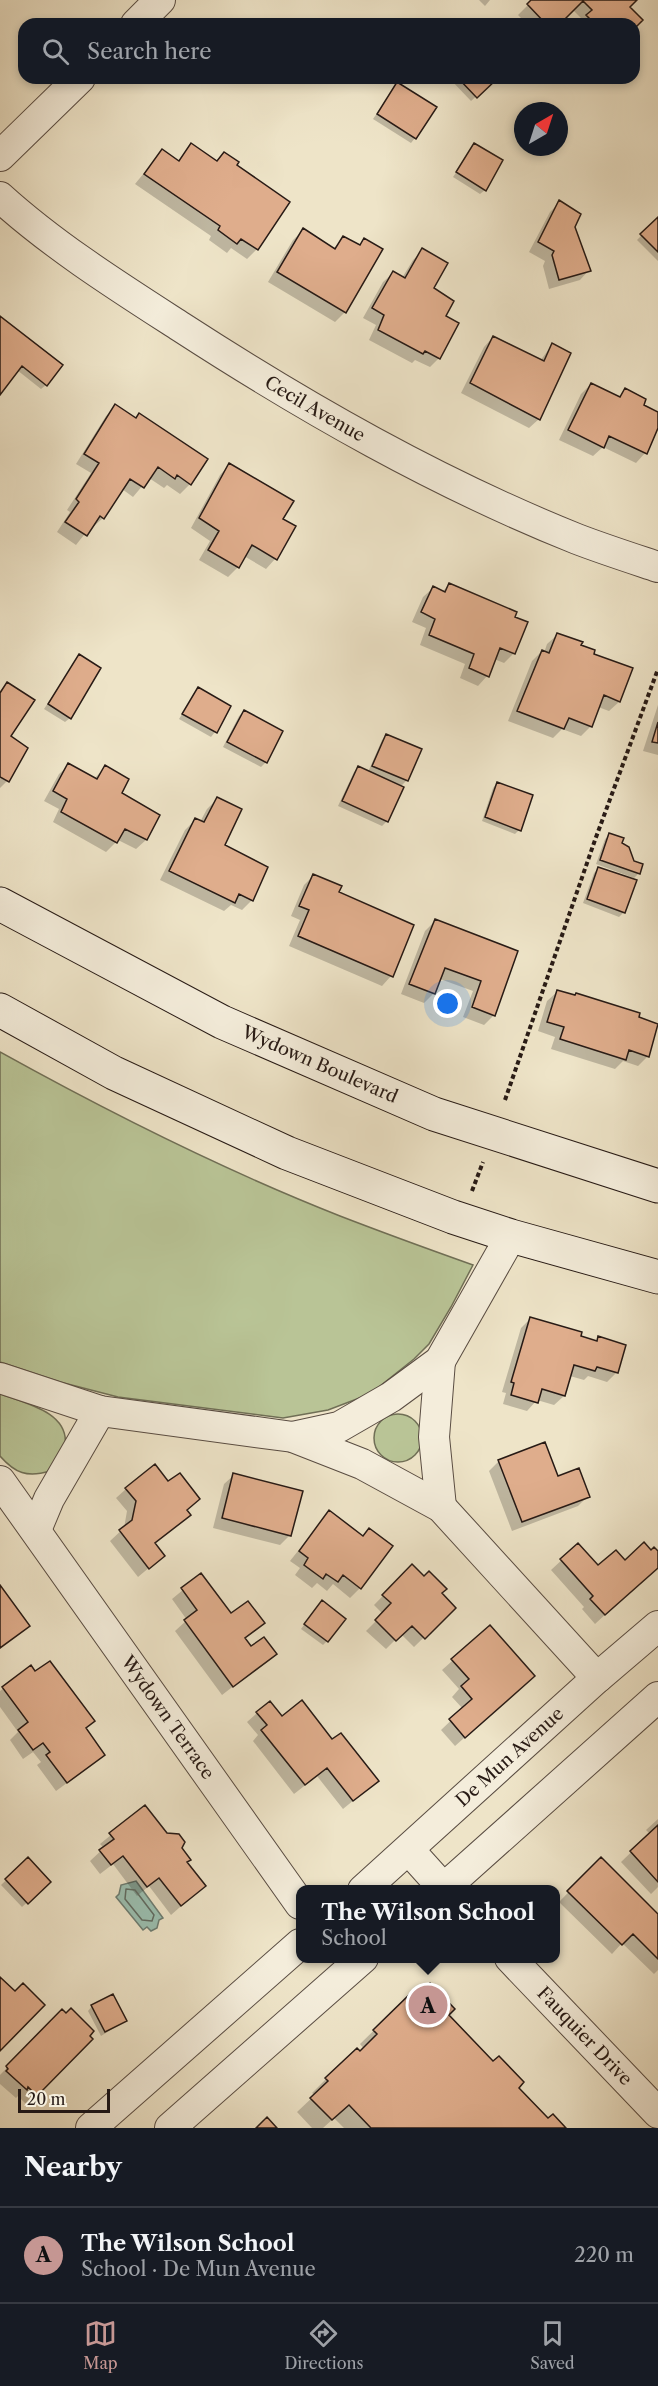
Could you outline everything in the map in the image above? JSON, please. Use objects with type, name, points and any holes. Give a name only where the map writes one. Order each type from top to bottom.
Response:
[{"type":"street","points":[[142,18],[160,0]]},
{"type":"street","points":[[0,156],[74,84]]},
{"type":"street","name":"Cecil Avenue","points":[[0,197],[59,244],[147,305],[254,374],[367,439],[470,491],[577,539],[658,567]]},
{"type":"street","name":"Wydown Boulevard","points":[[0,904],[222,1022],[423,1110],[658,1186]]},
{"type":"street","points":[[0,1010],[114,1073],[287,1153],[453,1217],[511,1236],[658,1277]]},
{"type":"street","points":[[293,1437],[339,1427],[391,1397],[440,1361],[511,1236]]},
{"type":"street","points":[[440,1361],[434,1437],[441,1507]]},
{"type":"street","points":[[0,1378],[100,1411],[293,1437],[362,1464],[441,1507],[597,1678]]},
{"type":"street","points":[[36,1530],[49,1499],[100,1411]]},
{"type":"street","name":"Wydown Terrace","points":[[0,1481],[296,1898]]},
{"type":"street","name":"De Mun Avenue","points":[[369,1885],[597,1678],[658,1626]]},
{"type":"street","points":[[448,1885],[658,1697]]},
{"type":"street","points":[[409,1850],[440,1885]]},
{"type":"street","points":[[92,2128],[296,1948]]},
{"type":"street","points":[[170,2128],[358,1963]]},
{"type":"street","name":"Fauquier Drive","points":[[514,1963],[658,2113]]},
{"type":"path","points":[[505,1100],[595,840],[658,669]]},
{"type":"path","points":[[469,1198],[484,1159]]},
{"type":"shaded area","points":[[0,1052],[125,1119],[253,1180],[340,1216],[473,1265],[429,1344],[370,1394],[328,1410],[283,1418],[118,1397],[60,1382],[0,1362]]},
{"type":"shaded area","points":[[0,1394],[32,1405],[53,1417],[60,1425],[65,1434],[65,1446],[50,1471],[28,1474],[16,1470],[0,1456]]},
{"type":"shaded area","points":[[393,1414],[403,1414],[418,1424],[422,1438],[421,1447],[412,1458],[403,1462],[393,1462],[378,1452],[374,1443],[374,1433],[384,1418]]},
{"type":"water","points":[[136,1881],[163,1918],[159,1920],[157,1928],[151,1931],[147,1927],[143,1930],[116,1897],[121,1885]]},
{"type":"building","points":[[531,0],[637,0],[630,7],[643,20],[640,23],[640,18],[589,18],[586,15],[592,10],[583,1],[566,18],[540,18],[527,4]]},
{"type":"building","points":[[396,84],[400,84],[437,107],[416,139],[377,114]]},
{"type":"building","points":[[464,84],[492,84],[477,98]]},
{"type":"building","points":[[191,143],[217,161],[224,152],[239,162],[237,165],[290,202],[258,250],[241,239],[237,244],[218,230],[220,226],[144,174],[162,149],[179,161]]},
{"type":"building","points":[[474,143],[503,160],[486,191],[456,172]]},
{"type":"building","points":[[559,200],[581,214],[575,227],[591,271],[559,280],[552,255],[554,251],[538,242]]},
{"type":"building","points":[[658,217],[658,252],[640,234]]},
{"type":"building","points":[[303,228],[335,249],[343,236],[360,245],[364,238],[383,249],[346,313],[277,272]]},
{"type":"building","points":[[422,248],[448,263],[434,288],[454,301],[446,316],[459,323],[440,359],[425,351],[423,354],[378,330],[384,315],[372,308],[393,271],[405,278]]},
{"type":"building","points":[[0,316],[63,365],[47,386],[22,366],[0,395]]},
{"type":"building","points":[[493,336],[544,361],[552,343],[571,353],[540,420],[470,383]]},
{"type":"building","points":[[591,383],[620,397],[625,388],[646,399],[644,405],[658,412],[658,428],[647,454],[609,436],[604,448],[568,430]]},
{"type":"building","points":[[115,404],[136,418],[139,413],[208,459],[191,485],[177,475],[175,479],[158,467],[144,488],[130,479],[104,519],[100,516],[87,536],[65,522],[79,502],[76,499],[99,463],[84,454]]},
{"type":"building","points":[[229,463],[294,501],[283,519],[296,526],[277,560],[252,545],[239,568],[208,550],[219,531],[199,518]]},
{"type":"building","points":[[449,583],[517,612],[515,617],[528,622],[515,654],[500,648],[489,677],[469,668],[474,654],[429,635],[435,619],[421,612],[433,586],[445,592]]},
{"type":"building","points":[[557,633],[583,642],[581,645],[595,650],[594,654],[633,668],[620,702],[604,695],[592,727],[569,718],[564,729],[517,711],[542,650],[549,653]]},
{"type":"building","points":[[79,654],[101,668],[71,719],[48,704]]},
{"type":"building","points":[[7,682],[35,700],[11,736],[28,748],[9,782],[0,777],[0,693]]},
{"type":"building","points":[[198,687],[231,706],[217,733],[182,714]]},
{"type":"building","points":[[244,710],[283,731],[267,763],[227,742]]},
{"type":"building","points":[[658,722],[658,743],[652,742]]},
{"type":"building","points":[[386,734],[422,749],[408,781],[372,766]]},
{"type":"building","points":[[68,763],[97,779],[105,765],[129,779],[122,793],[160,815],[147,840],[125,829],[117,843],[61,812],[67,799],[53,791]]},
{"type":"building","points":[[358,766],[404,787],[388,822],[342,801]]},
{"type":"building","points":[[497,782],[533,795],[521,831],[485,817]]},
{"type":"building","points":[[217,797],[242,809],[225,845],[268,867],[253,901],[239,894],[235,903],[169,871],[195,818],[204,822]]},
{"type":"building","points":[[609,833],[624,838],[622,843],[629,847],[634,861],[643,864],[640,874],[600,860]]},
{"type":"building","points":[[598,867],[637,880],[625,913],[587,899]]},
{"type":"building","points":[[313,874],[342,886],[339,892],[414,925],[393,977],[298,936],[309,910],[299,906]]},
{"type":"building","points":[[435,919],[518,951],[495,1016],[472,1007],[481,981],[445,968],[435,994],[409,984]]},
{"type":"building","points":[[557,990],[575,995],[576,993],[640,1013],[639,1017],[658,1024],[649,1057],[629,1050],[626,1060],[560,1039],[564,1027],[547,1022]]},
{"type":"building","points":[[530,1317],[582,1332],[581,1336],[597,1341],[598,1336],[626,1345],[618,1373],[597,1367],[595,1371],[574,1365],[565,1396],[542,1389],[538,1403],[511,1395],[514,1383],[511,1382]]},
{"type":"building","points":[[545,1442],[558,1476],[579,1468],[590,1497],[522,1522],[498,1460]]},
{"type":"building","points":[[155,1464],[168,1481],[180,1473],[200,1499],[187,1510],[191,1515],[155,1543],[165,1556],[149,1569],[119,1530],[132,1520],[136,1501],[125,1488]]},
{"type":"building","points":[[233,1473],[303,1491],[291,1536],[222,1518]]},
{"type":"building","points":[[329,1510],[363,1536],[369,1528],[393,1546],[361,1589],[343,1575],[338,1582],[326,1574],[323,1579],[304,1565],[308,1558],[299,1551]]},
{"type":"building","points":[[644,1542],[651,1550],[654,1547],[658,1551],[658,1568],[605,1615],[590,1599],[593,1596],[560,1559],[578,1543],[598,1565],[616,1550],[625,1560]]},
{"type":"building","points":[[412,1564],[424,1576],[429,1571],[447,1589],[442,1593],[456,1608],[425,1639],[412,1626],[396,1641],[375,1620],[391,1603],[382,1595]]},
{"type":"building","points":[[201,1573],[231,1613],[248,1601],[265,1623],[245,1638],[251,1646],[264,1637],[277,1654],[233,1687],[184,1620],[197,1610],[181,1588]]},
{"type":"building","points":[[0,1585],[30,1626],[0,1648]]},
{"type":"building","points":[[322,1600],[346,1619],[328,1642],[304,1624]]},
{"type":"building","points":[[490,1625],[535,1676],[465,1738],[449,1719],[472,1699],[461,1686],[469,1679],[451,1659]]},
{"type":"building","points":[[50,1661],[95,1721],[86,1728],[105,1755],[67,1783],[46,1755],[50,1752],[43,1743],[33,1750],[18,1730],[28,1722],[2,1687],[31,1665],[35,1671]]},
{"type":"building","points":[[302,1700],[332,1739],[341,1733],[379,1781],[353,1801],[327,1768],[305,1785],[261,1730],[267,1725],[256,1712],[270,1701],[282,1716]]},
{"type":"building","points":[[145,1805],[167,1833],[179,1834],[185,1842],[182,1848],[191,1860],[187,1862],[206,1886],[181,1906],[159,1878],[147,1887],[123,1856],[111,1865],[99,1850],[114,1839],[109,1833]]},
{"type":"building","points":[[658,1825],[658,1882],[630,1851]]},
{"type":"building","points":[[28,1857],[51,1882],[28,1904],[5,1879]]},
{"type":"building","points":[[601,1857],[658,1914],[658,1959],[633,1934],[622,1945],[567,1891]]},
{"type":"building","points":[[0,1977],[15,1991],[23,1983],[45,2005],[0,2051]]},
{"type":"building","points":[[430,1983],[455,2009],[449,2015],[493,2061],[499,2056],[524,2082],[519,2088],[548,2118],[553,2114],[566,2128],[371,2128],[349,2105],[332,2120],[310,2098],[328,2081],[325,2078],[357,2048],[360,2051],[377,2034],[373,2030],[410,1994],[413,1998]]},
{"type":"building","points":[[113,1994],[127,2021],[105,2032],[91,2005]]},
{"type":"building","points":[[71,2008],[94,2031],[90,2036],[93,2039],[37,2096],[6,2071],[8,2069],[6,2066],[62,2009],[66,2013]]},
{"type":"building","points":[[267,2117],[277,2128],[256,2128]]},
{"type":"place","name":"The Wilson School","points":[[428,2005]]}]
